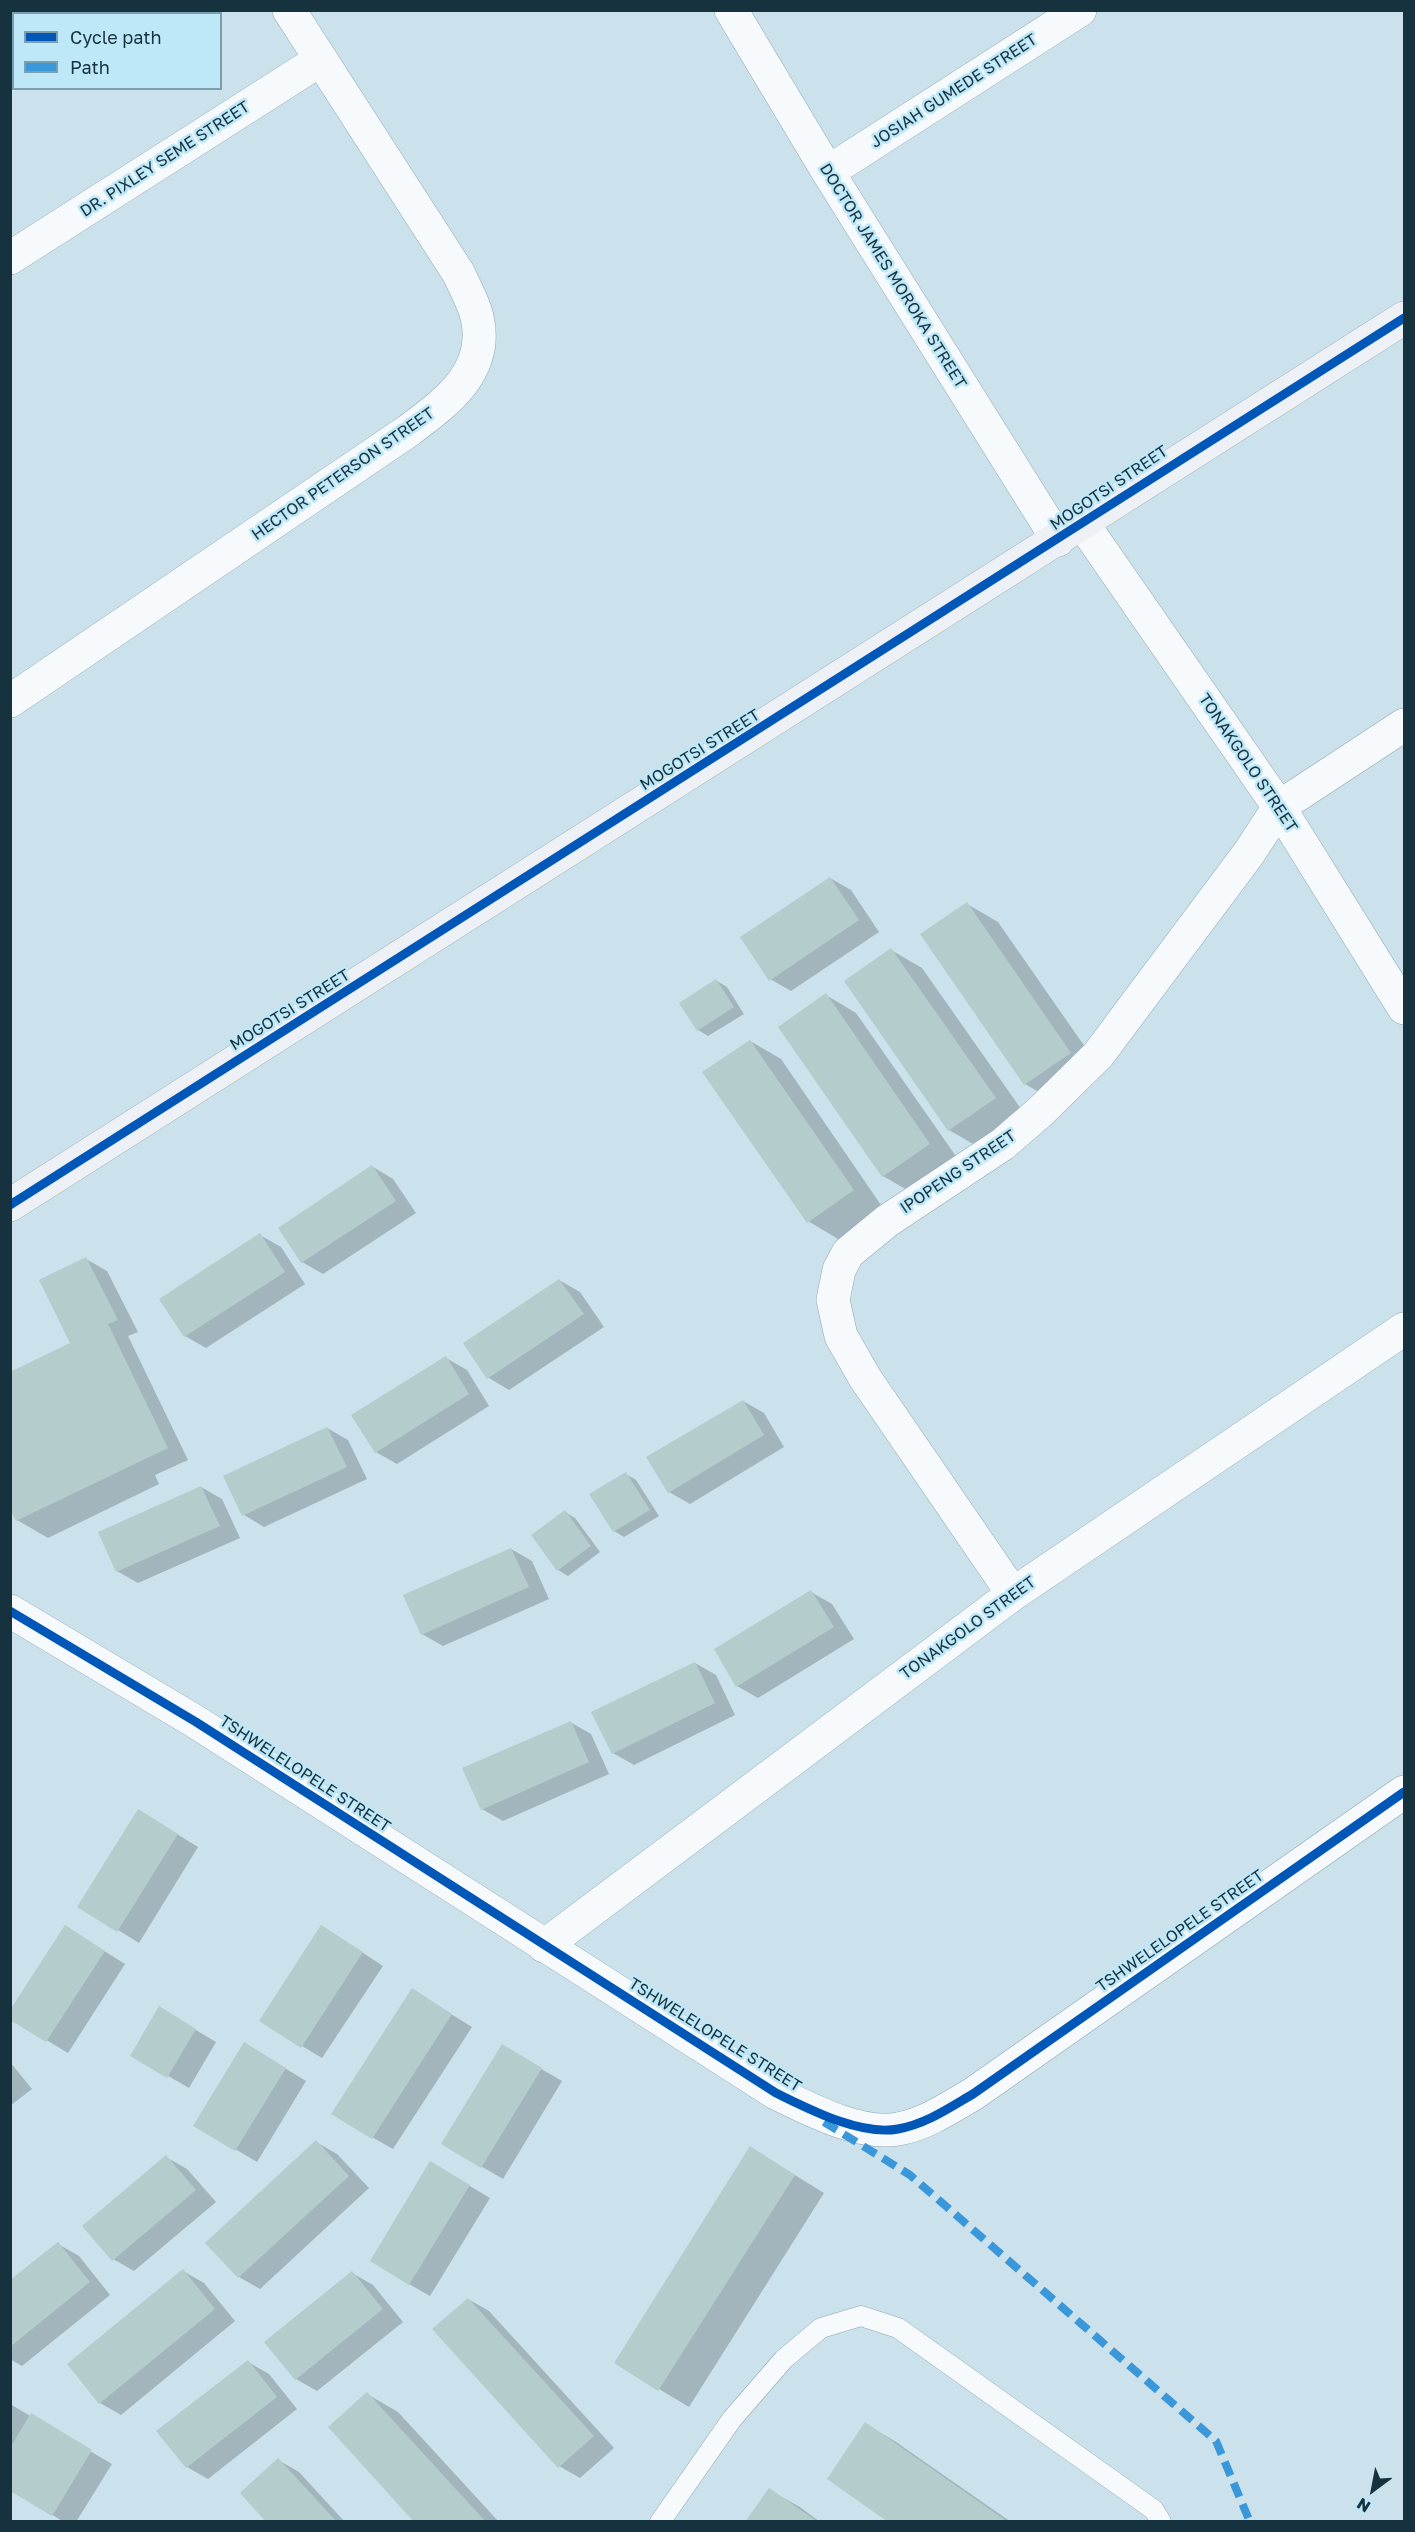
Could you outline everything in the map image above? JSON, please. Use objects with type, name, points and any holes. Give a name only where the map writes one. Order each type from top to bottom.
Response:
[{"type":"street","name":"HECTOR PETERSON STREET","points":[[10,701],[408,431],[447,402],[471,373],[478,347],[478,317],[459,274],[289,10]]},
{"type":"street","name":"DOCTOR JAMES MOROKA STREET","points":[[731,10],[828,172],[1070,532]]},
{"type":"street","name":"JOSIAH GUMEDE STREET","points":[[828,172],[1080,10]]},
{"type":"street","name":"DR. PIXLEY SEME STREET","points":[[10,258],[320,60]]},
{"type":"street","name":"MOGOTSI STREET","points":[[10,1205],[1404,318]]},
{"type":"street","name":"TONAKGOLO STREET","points":[[1070,532],[1279,807],[1404,1008]]},
{"type":"street","name":"IPOPENG STREET","points":[[1013,1594],[865,1378],[841,1336],[833,1300],[839,1270],[848,1253],[887,1221],[1004,1144],[1098,1055],[1249,853],[1279,807],[1404,725]]},
{"type":"street","name":"TONAKGOLO STREET","points":[[544,1946],[1013,1594],[1404,1329]]},
{"type":"street","name":"TSHWELELOPELE STREET","points":[[10,1611],[196,1722],[776,2093],[820,2115],[858,2126],[897,2129],[931,2118],[973,2094],[1404,1792]]},
{"type":"lane","points":[[660,2522],[732,2419],[784,2359],[821,2328],[861,2316],[898,2328],[1154,2510],[1161,2522]]},
{"type":"building","points":[[830,877],[859,920],[769,981],[740,937]]},
{"type":"building","points":[[967,902],[1071,1053],[1024,1085],[920,934]]},
{"type":"building","points":[[891,948],[996,1098],[948,1131],[844,981]]},
{"type":"building","points":[[716,979],[734,1007],[697,1031],[679,1003]]},
{"type":"building","points":[[826,993],[930,1144],[882,1177],[778,1027]]},
{"type":"building","points":[[750,1040],[854,1190],[807,1223],[702,1072]]},
{"type":"building","points":[[372,1165],[396,1201],[301,1263],[278,1228]]},
{"type":"building","points":[[260,1233],[285,1272],[184,1337],[159,1299]]},
{"type":"building","points":[[86,1257],[118,1320],[108,1324],[168,1448],[16,1521],[10,1509],[10,1372],[70,1343],[39,1280]]},
{"type":"building","points":[[559,1279],[584,1314],[487,1379],[463,1343]]},
{"type":"building","points":[[446,1356],[469,1394],[375,1453],[351,1415]]},
{"type":"building","points":[[743,1400],[764,1435],[668,1493],[646,1457]]},
{"type":"building","points":[[327,1427],[347,1467],[242,1516],[223,1476]]},
{"type":"building","points":[[626,1472],[650,1510],[613,1532],[589,1494]]},
{"type":"building","points":[[201,1486],[220,1526],[116,1572],[98,1532]]},
{"type":"building","points":[[565,1510],[591,1546],[557,1571],[531,1535]]},
{"type":"building","points":[[511,1548],[529,1587],[421,1635],[403,1595]]},
{"type":"building","points":[[811,1590],[834,1627],[736,1687],[714,1649]]},
{"type":"building","points":[[695,1662],[715,1703],[612,1754],[591,1712]]},
{"type":"building","points":[[571,1721],[589,1762],[481,1810],[462,1768]]},
{"type":"building","points":[[138,1809],[178,1834],[117,1932],[77,1907]]},
{"type":"building","points":[[65,1925],[105,1951],[46,2042],[10,2020],[10,2010]]},
{"type":"building","points":[[321,1925],[363,1952],[301,2048],[259,2021]]},
{"type":"building","points":[[412,1988],[452,2014],[372,2139],[331,2114]]},
{"type":"building","points":[[159,2006],[196,2029],[167,2078],[130,2056]]},
{"type":"building","points":[[244,2042],[286,2068],[235,2151],[193,2126]]},
{"type":"building","points":[[502,2044],[542,2068],[481,2168],[441,2144]]},
{"type":"building","points":[[316,2140],[349,2176],[238,2278],[205,2243]]},
{"type":"building","points":[[750,2146],[795,2175],[658,2391],[614,2363]]},
{"type":"building","points":[[166,2155],[196,2190],[112,2261],[82,2226]]},
{"type":"building","points":[[430,2161],[470,2185],[409,2285],[370,2261]]},
{"type":"building","points":[[58,2242],[90,2282],[10,2347],[10,2280]]},
{"type":"building","points":[[183,2269],[215,2309],[99,2404],[67,2364]]},
{"type":"building","points":[[352,2271],[383,2309],[295,2380],[264,2342]]},
{"type":"building","points":[[468,2298],[594,2436],[558,2468],[432,2329]]},
{"type":"building","points":[[248,2360],[277,2397],[186,2468],[156,2431]]},
{"type":"building","points":[[367,2392],[486,2522],[414,2522],[328,2427]]},
{"type":"building","points":[[31,2413],[92,2450],[52,2516],[10,2491],[10,2448]]},
{"type":"building","points":[[865,2422],[1008,2522],[888,2522],[827,2479]]},
{"type":"building","points":[[278,2458],[337,2522],[266,2522],[240,2493]]},
{"type":"building","points":[[769,2488],[818,2522],[745,2522]]},
{"type":"marked path","points":[[824,2122],[910,2175],[1216,2441],[1250,2522]]},
{"type":"cycle path","points":[[10,1205],[1404,318]]},
{"type":"cycle path","points":[[10,1611],[196,1722],[776,2093],[835,2120],[868,2129],[908,2127],[937,2115],[973,2094],[1404,1792]]}]
